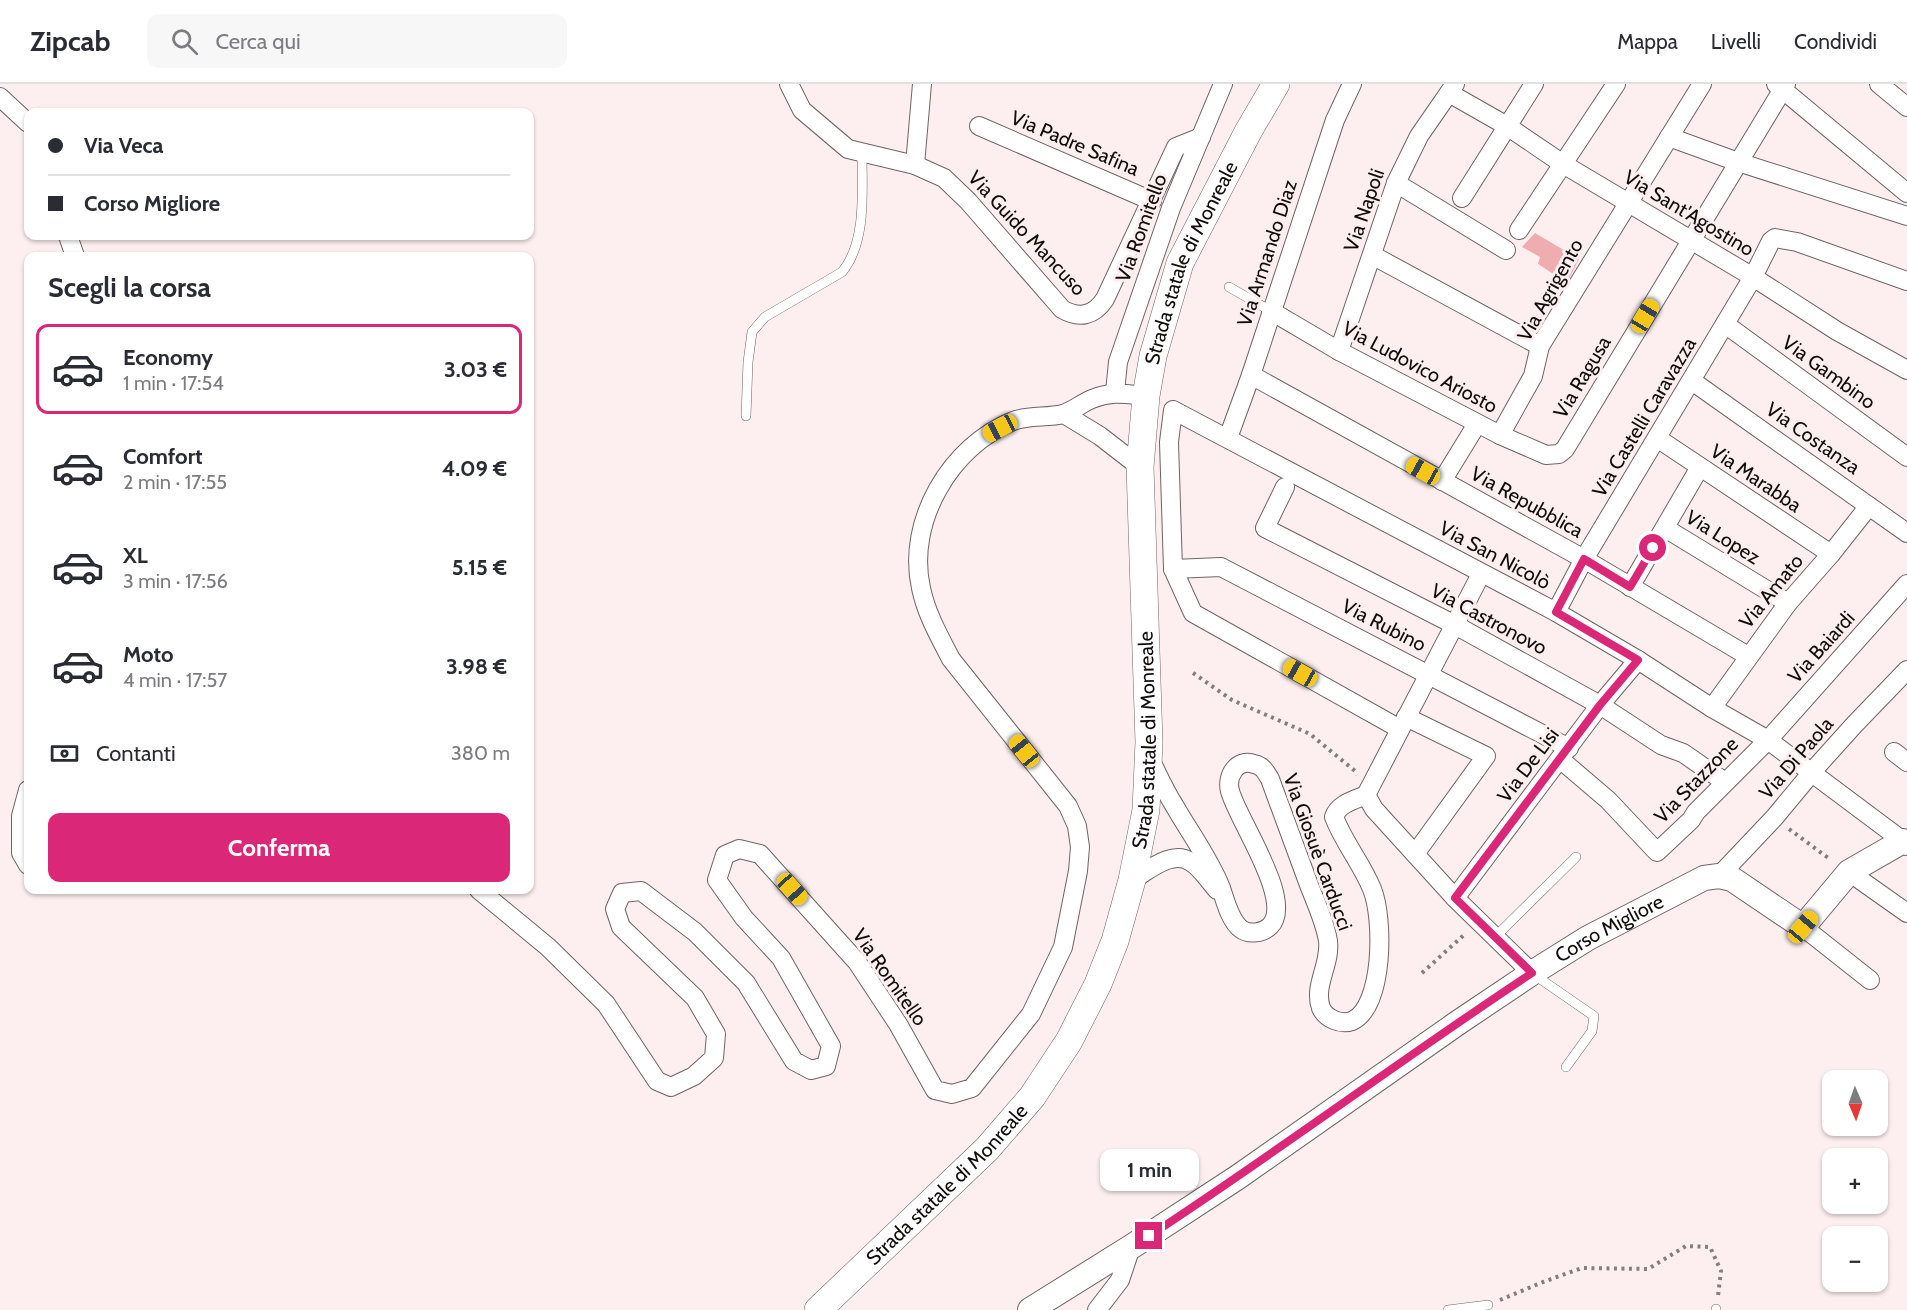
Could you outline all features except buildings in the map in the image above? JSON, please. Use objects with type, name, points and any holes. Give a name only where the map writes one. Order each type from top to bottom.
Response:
[{"type":"main road","name":"Strada statale di Monreale","points":[[818,1310],[987,1149],[1032,1097],[1069,1041],[1098,984],[1115,941],[1132,880],[1146,810],[1148,756],[1140,467],[1146,396],[1153,356],[1180,263],[1249,130],[1276,84]]},
{"type":"street","name":"Via Guido Mancuso","points":[[789,84],[802,110],[848,149],[915,165],[944,178],[968,201],[1062,309],[1077,316],[1094,312],[1100,306],[1176,147],[1201,137]]},
{"type":"street","points":[[915,165],[922,84]]},
{"type":"street","name":"Via Romitello","points":[[1115,392],[1118,362],[1171,208],[1223,84]]},
{"type":"street","name":"Via Armando Diaz","points":[[1228,438],[1335,120],[1352,84]]},
{"type":"street","points":[[1462,198],[1534,84]]},
{"type":"street","points":[[1520,230],[1616,84]]},
{"type":"street","name":"Via Agrigento","points":[[1500,435],[1533,376],[1540,346],[1702,84]]},
{"type":"street","points":[[1878,84],[1907,107]]},
{"type":"street","points":[[1782,86],[1907,193]]},
{"type":"street","name":"Via Ragusa","points":[[1552,456],[1565,449],[1782,86]]},
{"type":"street","name":"Via Sant'Agostino","points":[[1452,88],[1563,164],[1753,277],[1837,331],[1907,370]]},
{"type":"street","name":"Via Napoli","points":[[1339,351],[1396,183],[1419,136],[1452,88]]},
{"type":"street","points":[[0,98],[24,119]]},
{"type":"street","name":"Via Padre Safina","points":[[979,126],[1152,201]]},
{"type":"street","points":[[1669,137],[1738,162],[1907,216]]},
{"type":"street","points":[[1396,183],[1506,250]]},
{"type":"street","name":"Via Castelli Caravazza","points":[[1556,612],[1584,559],[1753,277],[1771,241],[1778,238],[1797,242],[1907,281]]},
{"type":"street","points":[[1372,255],[1540,346]]},
{"type":"street","name":"Via Ludovico Ariosto","points":[[1271,311],[1339,351],[1477,424],[1552,456]]},
{"type":"street","name":"Via Gambino","points":[[1725,324],[1907,457]]},
{"type":"street","name":"Via Repubblica","points":[[1251,375],[1584,559],[1748,656]]},
{"type":"street","name":"Via Costanza","points":[[1692,381],[1907,533]]},
{"type":"street","points":[[1064,414],[1092,399],[1115,392],[1146,396]]},
{"type":"street","name":"Via San Nicolò","points":[[1173,569],[1169,442],[1173,410],[1556,612],[1638,660],[1712,708],[1768,740],[1905,842]]},
{"type":"street","points":[[1064,414],[1100,436],[1140,467]]},
{"type":"street","name":"Via Romitello","points":[[484,894],[548,947],[606,1004],[657,1081],[671,1087],[694,1076],[714,1058],[716,1034],[694,999],[621,927],[615,909],[622,894],[641,891],[695,932],[746,983],[794,1061],[811,1070],[826,1066],[831,1046],[781,958],[744,918],[717,880],[725,855],[740,849],[760,854],[857,962],[898,1024],[935,1090],[952,1094],[972,1088],[1031,1014],[1063,947],[1078,871],[1080,847],[1077,826],[1068,806],[951,659],[928,613],[918,567],[918,547],[921,526],[931,501],[945,478],[962,457],[985,436],[1015,420],[1064,414]]},
{"type":"street","points":[[1442,482],[1477,424]]},
{"type":"street","name":"Via Marabba","points":[[1657,438],[1831,554]]},
{"type":"street","points":[[1630,587],[1700,467]]},
{"type":"street","name":"Via Castronovo","points":[[1285,487],[1264,528],[1455,625],[1600,705],[1661,745],[1683,753],[1725,782]]},
{"type":"street","name":"Via Amato","points":[[1712,708],[1788,603],[1869,506]]},
{"type":"street","name":"Via Lopez","points":[[1665,528],[1788,603]]},
{"type":"street","name":"Via Rubino","points":[[1173,569],[1221,567],[1429,674],[1565,754],[1657,852]]},
{"type":"street","points":[[1173,569],[1193,613],[1403,723],[1485,756],[1415,854]]},
{"type":"street","points":[[1481,574],[1366,795],[1374,809],[1455,898],[1532,973]]},
{"type":"street","name":"Via Baiardi","points":[[1768,740],[1907,584]]},
{"type":"street","name":"Via De Lisi","points":[[1455,898],[1600,705],[1638,660]]},
{"type":"street","name":"Via Di Paola","points":[[1719,876],[1774,818],[1854,725],[1904,679]]},
{"type":"street","name":"Via Stazzone","points":[[1657,852],[1768,740]]},
{"type":"street","name":"Via Giosuè Carducci","points":[[1148,756],[1172,803],[1212,866],[1232,917],[1240,928],[1250,933],[1262,931],[1271,925],[1276,914],[1275,898],[1264,862],[1229,790],[1229,779],[1233,769],[1240,764],[1251,762],[1262,767],[1270,778],[1325,928],[1329,955],[1320,987],[1319,998],[1322,1010],[1335,1021],[1347,1023],[1358,1018],[1366,1009],[1374,988],[1380,947],[1378,912],[1373,891],[1334,817],[1340,807],[1366,795]]},
{"type":"street","points":[[24,805],[21,816],[21,853],[24,858]]},
{"type":"street","points":[[1803,927],[1848,872],[1905,842]]},
{"type":"street","points":[[1132,880],[1165,861],[1175,858],[1185,859],[1192,862],[1224,898]]},
{"type":"street","points":[[1848,872],[1907,914]]},
{"type":"street","points":[[1719,876],[1732,879],[1803,927],[1870,980]]},
{"type":"street","name":"Corso Migliore","points":[[1030,1310],[1238,1177],[1532,973],[1599,933],[1704,878],[1719,876]]},
{"type":"street","points":[[1097,1310],[1120,1280],[1131,1247]]},
{"type":"lane","points":[[746,416],[748,362],[752,332],[765,317],[842,272],[850,263],[858,243],[862,196],[862,153]]},
{"type":"lane","points":[[1229,287],[1271,311]]},
{"type":"lane","points":[[1495,937],[1576,857]]},
{"type":"lane","points":[[1532,973],[1594,1016],[1593,1031],[1566,1067]]},
{"type":"lane","points":[[1448,1310],[1488,1305]]},
{"type":"path","points":[[1193,673],[1232,700],[1310,734],[1355,771],[1366,795]]},
{"type":"path","points":[[1774,818],[1848,872]]},
{"type":"path","points":[[1422,973],[1479,922]]},
{"type":"path","points":[[1488,1305],[1582,1268],[1648,1269],[1686,1246],[1710,1247],[1721,1271],[1716,1309]]},
{"type":"shaded area","points":[[1535,233],[1579,259],[1567,283],[1538,264],[1540,257],[1522,247]]},
{"type":"route","points":[[1149,1236],[1532,973],[1455,898],[1561,760],[1600,705],[1638,660],[1556,612],[1584,559],[1630,587],[1653,548]]}]
